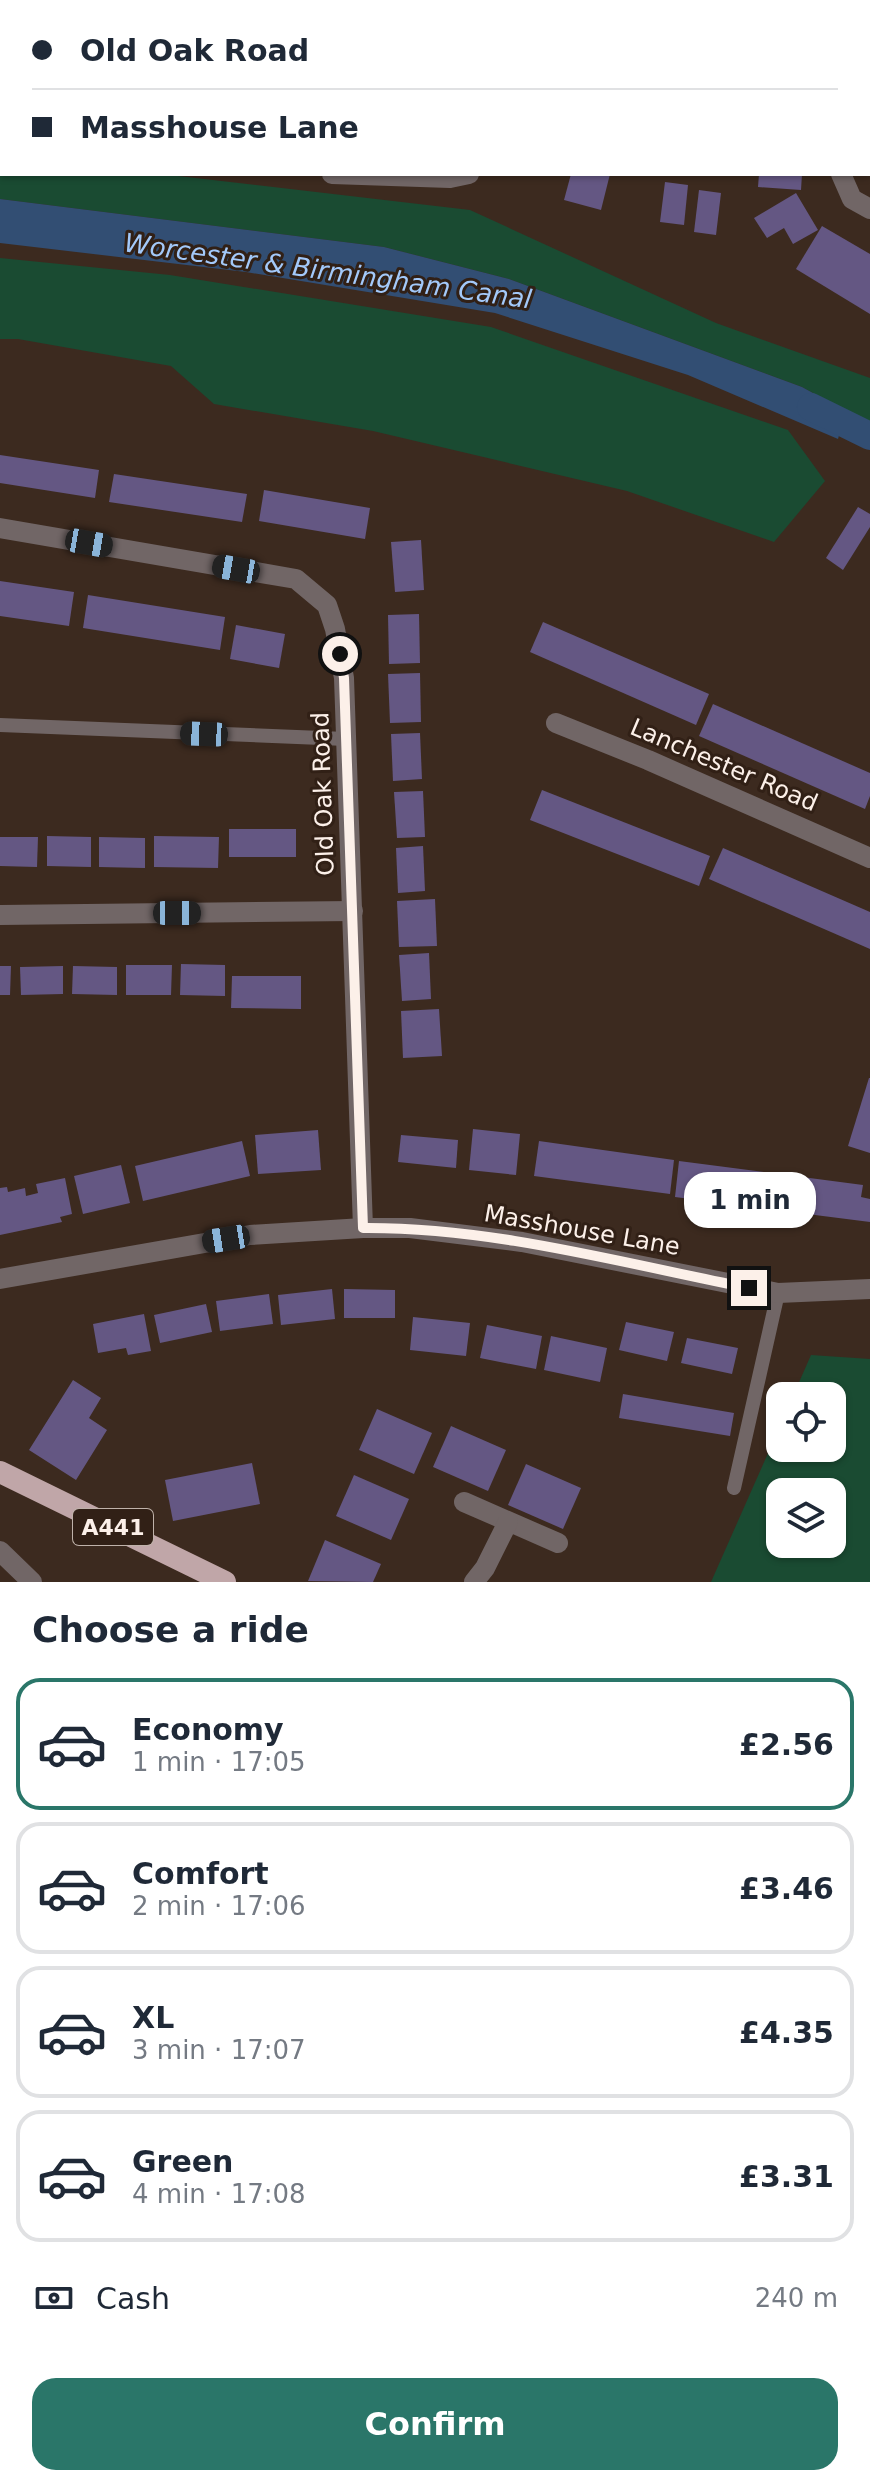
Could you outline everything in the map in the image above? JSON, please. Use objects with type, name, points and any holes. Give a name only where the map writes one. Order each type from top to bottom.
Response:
[{"type":"highway","name":"A441","points":[[0,1472],[225,1582]]},
{"type":"street","points":[[391,176],[460,176]]},
{"type":"street","points":[[842,176],[852,199],[870,209]]},
{"type":"street","name":"Old Oak Road","points":[[0,528],[296,579],[327,605],[344,678],[363,1228]]},
{"type":"street","name":"Lanchester Road","points":[[556,723],[870,858]]},
{"type":"street","points":[[0,915],[353,911]]},
{"type":"street","name":"Masshouse Lane","points":[[0,1279],[250,1235],[410,1228],[522,1242],[778,1293],[870,1289]]},
{"type":"street","points":[[464,1502],[558,1543]]},
{"type":"street","points":[[474,1582],[485,1568],[508,1522]]},
{"type":"street","points":[[0,1551],[32,1582]]},
{"type":"lane","points":[[0,725],[346,739]]},
{"type":"lane","points":[[734,1488],[778,1293]]},
{"type":"green space","points":[[0,176],[178,176],[470,210],[716,323],[870,378],[870,424],[802,387],[509,279],[384,247],[0,199]]},
{"type":"green space","points":[[0,258],[170,275],[491,327],[788,430],[825,481],[774,542],[627,491],[373,431],[214,404],[171,366],[18,339],[0,339]]},
{"type":"green space","points":[[811,1355],[870,1359],[870,1582],[711,1582],[766,1458],[766,1462],[846,1462],[846,1382],[799,1382]]},
{"type":"water","points":[[0,199],[384,247],[509,279],[802,387],[846,411],[838,439],[688,375],[495,313],[246,272],[0,243]]},
{"type":"building","points":[[570,176],[610,176],[601,210],[564,200]]},
{"type":"building","points":[[759,176],[802,176],[801,190],[758,187]]},
{"type":"building","points":[[665,182],[688,185],[684,225],[660,222]]},
{"type":"building","points":[[699,190],[721,193],[716,235],[694,232]]},
{"type":"building","points":[[796,193],[818,230],[793,244],[784,228],[767,238],[754,218]]},
{"type":"building","points":[[822,226],[870,254],[870,314],[796,269]]},
{"type":"building","points":[[0,455],[99,470],[95,498],[0,483]]},
{"type":"building","points":[[114,474],[247,494],[242,522],[109,502]]},
{"type":"building","points":[[264,490],[370,508],[365,539],[259,521]]},
{"type":"building","points":[[858,507],[870,514],[870,527],[843,570],[826,558]]},
{"type":"building","points":[[421,540],[424,590],[395,592],[391,542]]},
{"type":"building","points":[[0,581],[74,592],[69,626],[0,616]]},
{"type":"building","points":[[88,595],[225,617],[220,650],[83,628]]},
{"type":"building","points":[[419,614],[420,663],[389,664],[388,615]]},
{"type":"building","points":[[543,622],[709,694],[696,725],[530,652]]},
{"type":"building","points":[[236,625],[285,634],[279,668],[230,659]]},
{"type":"building","points":[[420,673],[421,722],[390,723],[388,674]]},
{"type":"building","points":[[713,704],[870,773],[870,796],[865,809],[699,736]]},
{"type":"building","points":[[420,733],[422,779],[393,781],[391,734]]},
{"type":"building","points":[[542,790],[710,856],[699,886],[530,820]]},
{"type":"building","points":[[423,791],[425,837],[397,838],[394,792]]},
{"type":"building","points":[[229,829],[296,829],[296,857],[229,857]]},
{"type":"building","points":[[47,836],[91,837],[91,867],[47,866]]},
{"type":"building","points":[[154,836],[219,837],[218,868],[154,867]]},
{"type":"building","points":[[0,837],[38,837],[37,867],[0,866]]},
{"type":"building","points":[[99,837],[145,838],[145,868],[99,867]]},
{"type":"building","points":[[423,846],[425,891],[398,893],[396,848]]},
{"type":"building","points":[[723,848],[870,912],[870,949],[709,879]]},
{"type":"building","points":[[435,899],[437,946],[399,947],[397,901]]},
{"type":"building","points":[[429,953],[431,999],[402,1001],[399,955]]},
{"type":"building","points":[[181,964],[225,965],[225,996],[180,995]]},
{"type":"building","points":[[126,965],[172,965],[171,995],[126,995]]},
{"type":"building","points":[[0,966],[11,966],[10,995],[0,995]]},
{"type":"building","points":[[63,966],[63,994],[21,995],[20,967]]},
{"type":"building","points":[[73,966],[117,967],[117,995],[72,994]]},
{"type":"building","points":[[232,976],[301,976],[301,1009],[231,1008]]},
{"type":"building","points":[[439,1009],[442,1056],[403,1058],[401,1011]]},
{"type":"building","points":[[870,1078],[870,1153],[848,1146]]},
{"type":"building","points":[[473,1129],[520,1134],[516,1175],[469,1170]]},
{"type":"building","points":[[318,1130],[321,1170],[258,1174],[255,1135]]},
{"type":"building","points":[[401,1135],[458,1140],[456,1168],[398,1162]]},
{"type":"building","points":[[242,1141],[250,1176],[143,1201],[135,1166]]},
{"type":"building","points":[[539,1141],[674,1160],[670,1194],[534,1176]]},
{"type":"building","points":[[679,1161],[863,1185],[861,1197],[870,1199],[870,1222],[675,1197]]},
{"type":"building","points":[[121,1165],[130,1203],[83,1214],[74,1176]]},
{"type":"building","points":[[65,1178],[72,1214],[60,1217],[62,1222],[0,1235],[0,1188],[7,1187],[8,1192],[25,1188],[26,1196],[38,1193],[36,1184]]},
{"type":"building","points":[[332,1289],[335,1319],[281,1325],[278,1295]]},
{"type":"building","points":[[344,1289],[395,1290],[395,1318],[344,1318]]},
{"type":"building","points":[[269,1294],[273,1324],[220,1331],[216,1301]]},
{"type":"building","points":[[206,1304],[212,1332],[160,1343],[154,1315]]},
{"type":"building","points":[[144,1314],[151,1351],[128,1355],[126,1348],[98,1353],[93,1324]]},
{"type":"building","points":[[413,1317],[470,1323],[466,1356],[410,1350]]},
{"type":"building","points":[[626,1322],[674,1332],[667,1361],[619,1350]]},
{"type":"building","points":[[487,1325],[542,1336],[536,1369],[480,1358]]},
{"type":"building","points":[[551,1336],[607,1348],[600,1382],[544,1370]]},
{"type":"building","points":[[687,1338],[738,1348],[732,1374],[681,1363]]},
{"type":"building","points":[[73,1380],[101,1398],[89,1418],[107,1430],[76,1480],[29,1450]]},
{"type":"building","points":[[623,1394],[734,1413],[730,1436],[619,1418]]},
{"type":"building","points":[[377,1409],[432,1433],[414,1474],[359,1450]]},
{"type":"building","points":[[451,1426],[506,1450],[488,1491],[433,1467]]},
{"type":"building","points":[[252,1463],[260,1504],[173,1521],[165,1480]]},
{"type":"building","points":[[526,1464],[581,1488],[563,1529],[508,1505]]},
{"type":"building","points":[[354,1475],[409,1499],[391,1540],[336,1516]]},
{"type":"building","points":[[325,1540],[381,1564],[373,1582],[308,1581]]},
{"type":"waterway","name":"Worcester & Birmingham Canal","points":[[811,407],[870,436]]},
{"type":"route","points":[[340,654],[344,678],[363,1228],[410,1228],[522,1242],[749,1288]]}]
